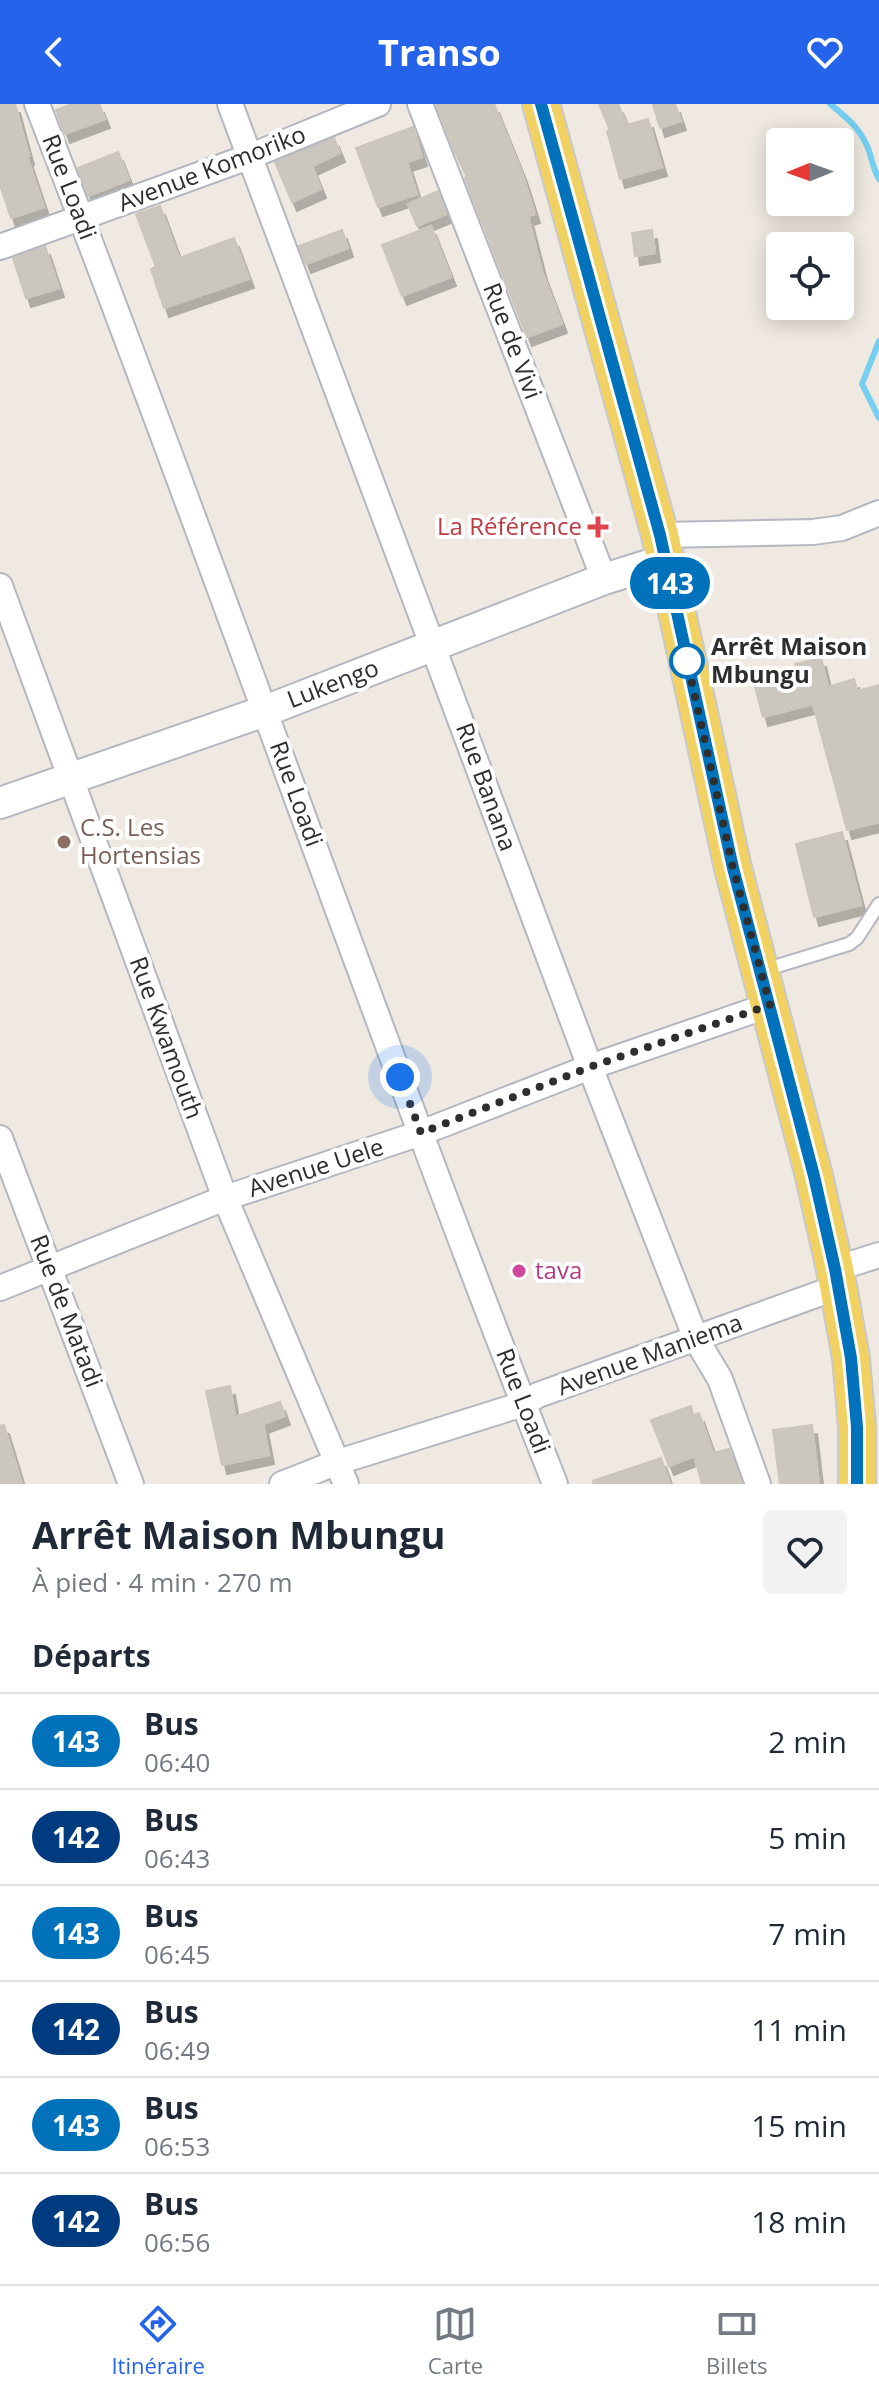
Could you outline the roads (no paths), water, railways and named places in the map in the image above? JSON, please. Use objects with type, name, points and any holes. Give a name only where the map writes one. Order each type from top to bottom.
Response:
[{"type":"main road","points":[[541,104],[662,547],[733,868],[807,1149],[851,1358],[857,1427],[857,1484]]},
{"type":"street","name":"Rue Loadi","points":[[37,104],[555,1484]]},
{"type":"street","name":"Rue Banana","points":[[230,104],[590,1067],[696,1339],[720,1379],[755,1474]]},
{"type":"street","name":"Avenue Komoriko","points":[[0,247],[251,156],[378,104]]},
{"type":"street","name":"Rue de Vivi","points":[[420,104],[604,579]]},
{"type":"street","points":[[662,547],[842,528],[879,513]]},
{"type":"street","name":"Lukengo","points":[[0,803],[265,711],[604,579],[662,547]]},
{"type":"street","name":"Rue Kwamouth","points":[[0,586],[225,1198],[342,1473]]},
{"type":"street","name":"Avenue Uele","points":[[0,1288],[225,1198],[421,1133],[590,1067],[766,988]]},
{"type":"street","name":"Rue de Matadi","points":[[0,1138],[131,1484]]},
{"type":"street","name":"Avenue Maniema","points":[[282,1484],[342,1473],[523,1404],[538,1395],[696,1339],[836,1278],[879,1255]]},
{"type":"lane","points":[[766,988],[849,944],[857,938],[879,904]]},
{"type":"waterway","points":[[830,104],[861,134],[879,179]]},
{"type":"waterway","points":[[879,341],[862,384],[879,418]]},
{"type":"place","name":"La Référence","points":[[598,527]]},
{"type":"place","name":"Arrêt Maison Mbungu","points":[[687,661]]},
{"type":"place","name":"C.S. Les Hortensias","points":[[64,842]]},
{"type":"place","name":"tava","points":[[519,1271]]}]
